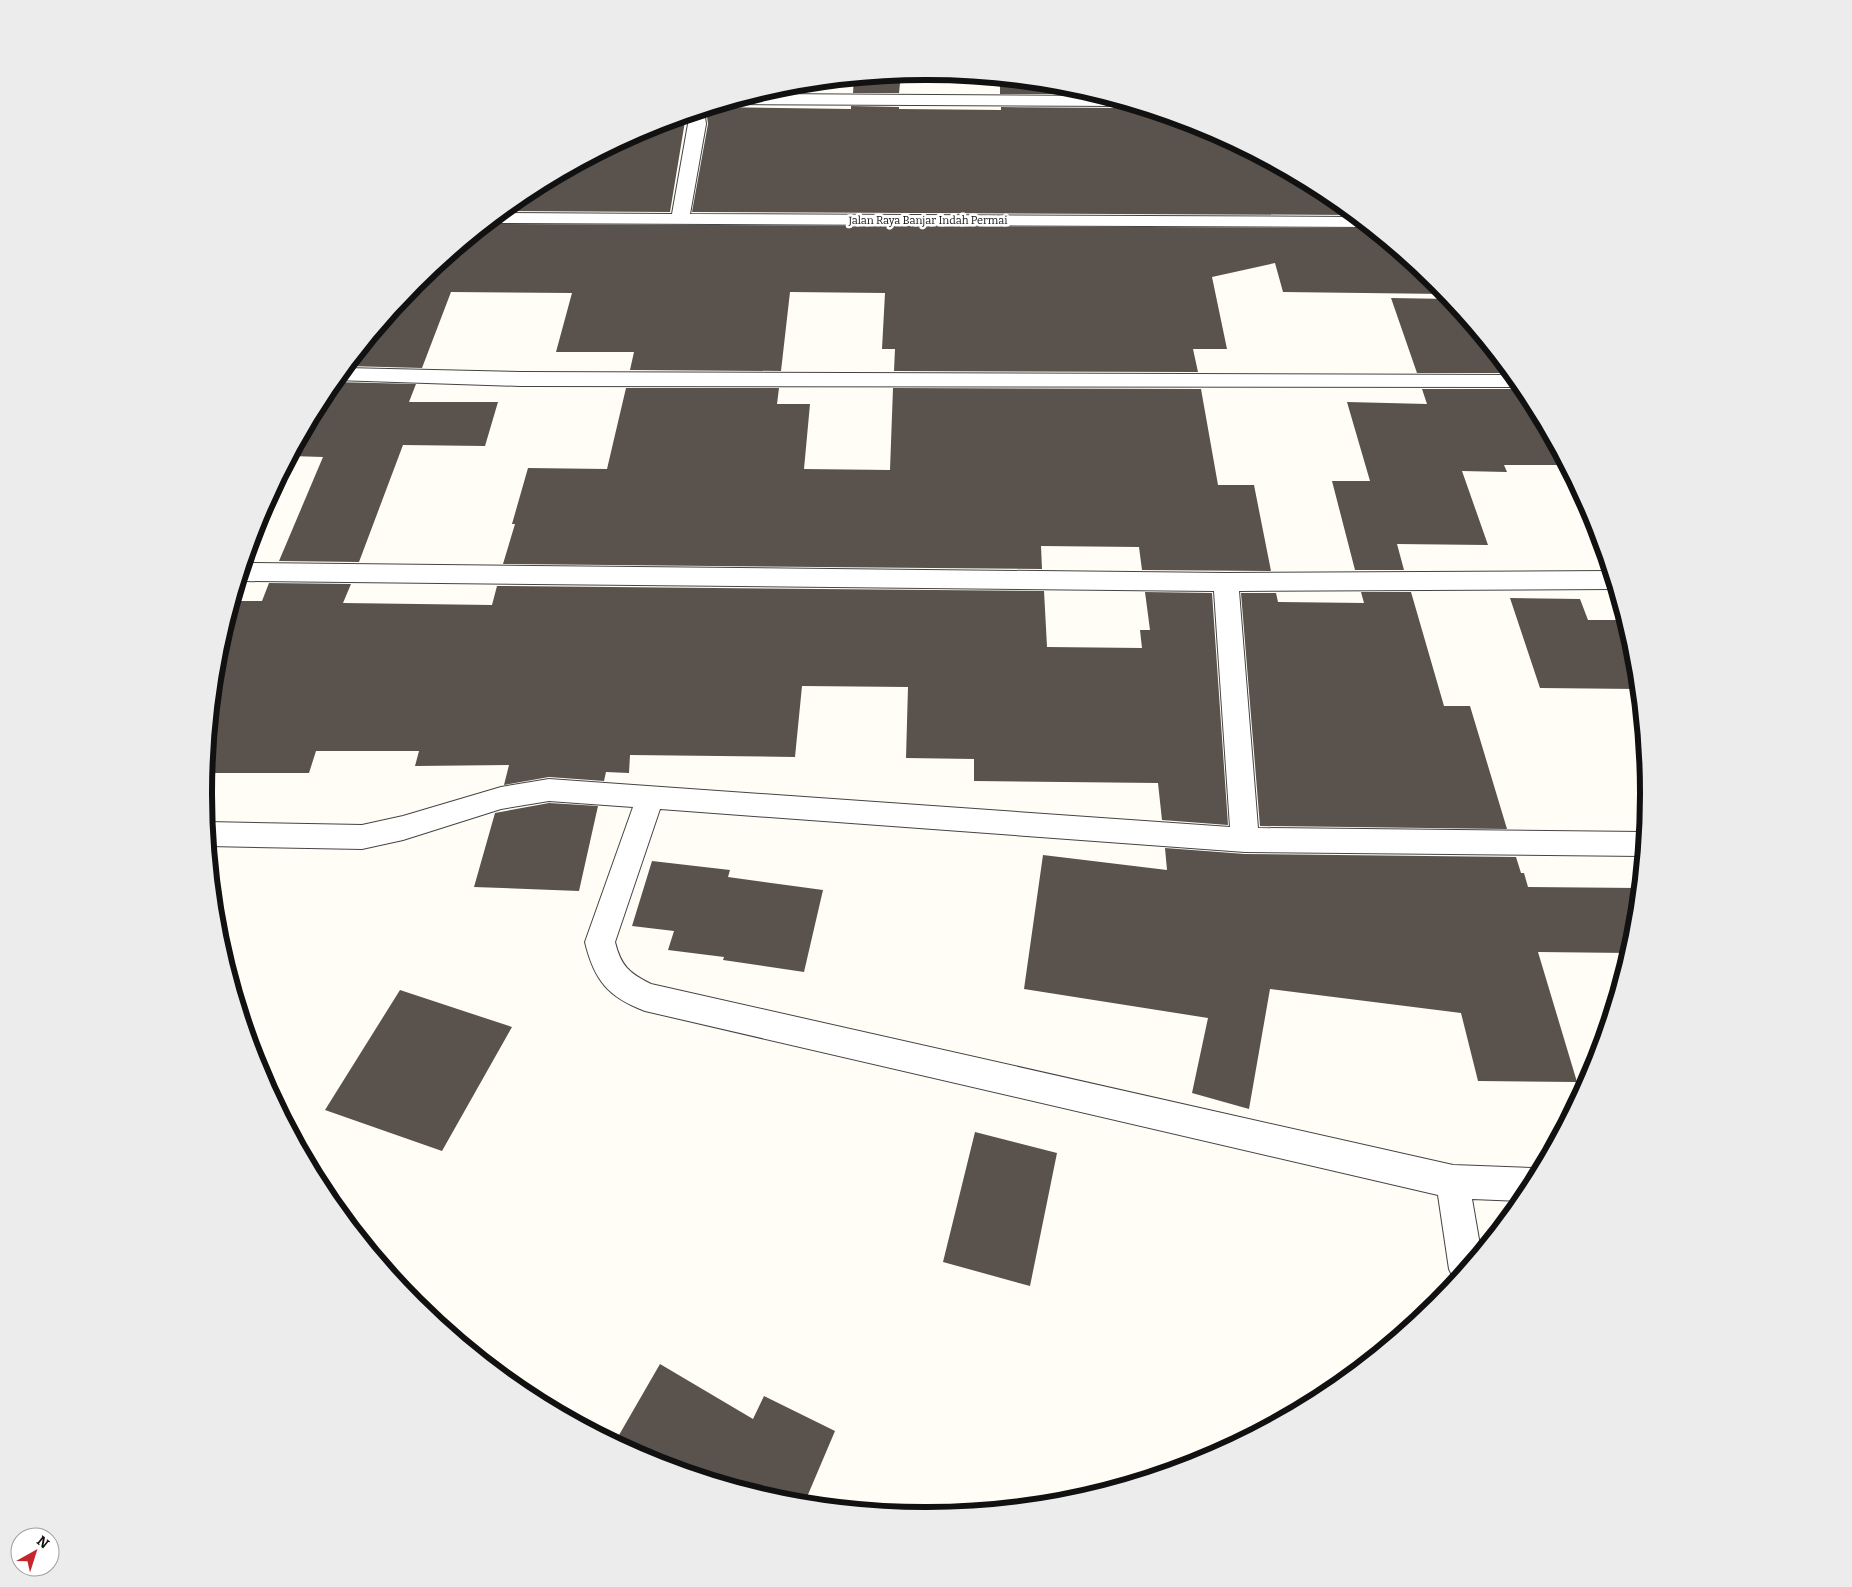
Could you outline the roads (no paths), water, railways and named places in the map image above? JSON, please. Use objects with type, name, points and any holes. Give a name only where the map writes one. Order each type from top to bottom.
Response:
[{"type":"street","points":[[763,99],[1101,102]]},
{"type":"street","points":[[680,219],[697,118]]},
{"type":"street","name":"Jalan Raya Banjar Indah Permai","points":[[503,219],[1354,223]]},
{"type":"street","points":[[349,375],[540,379],[1508,382]]},
{"type":"street","points":[[248,572],[1226,582],[1607,580]]},
{"type":"street","points":[[1226,582],[1245,840]]},
{"type":"street","points":[[214,834],[362,837],[403,828],[501,798],[549,790],[1245,840],[1638,844]]},
{"type":"street","points":[[650,798],[600,942],[604,964],[622,985],[645,996],[1453,1182],[1522,1185]]},
{"type":"street","points":[[1453,1182],[1465,1261]]}]
